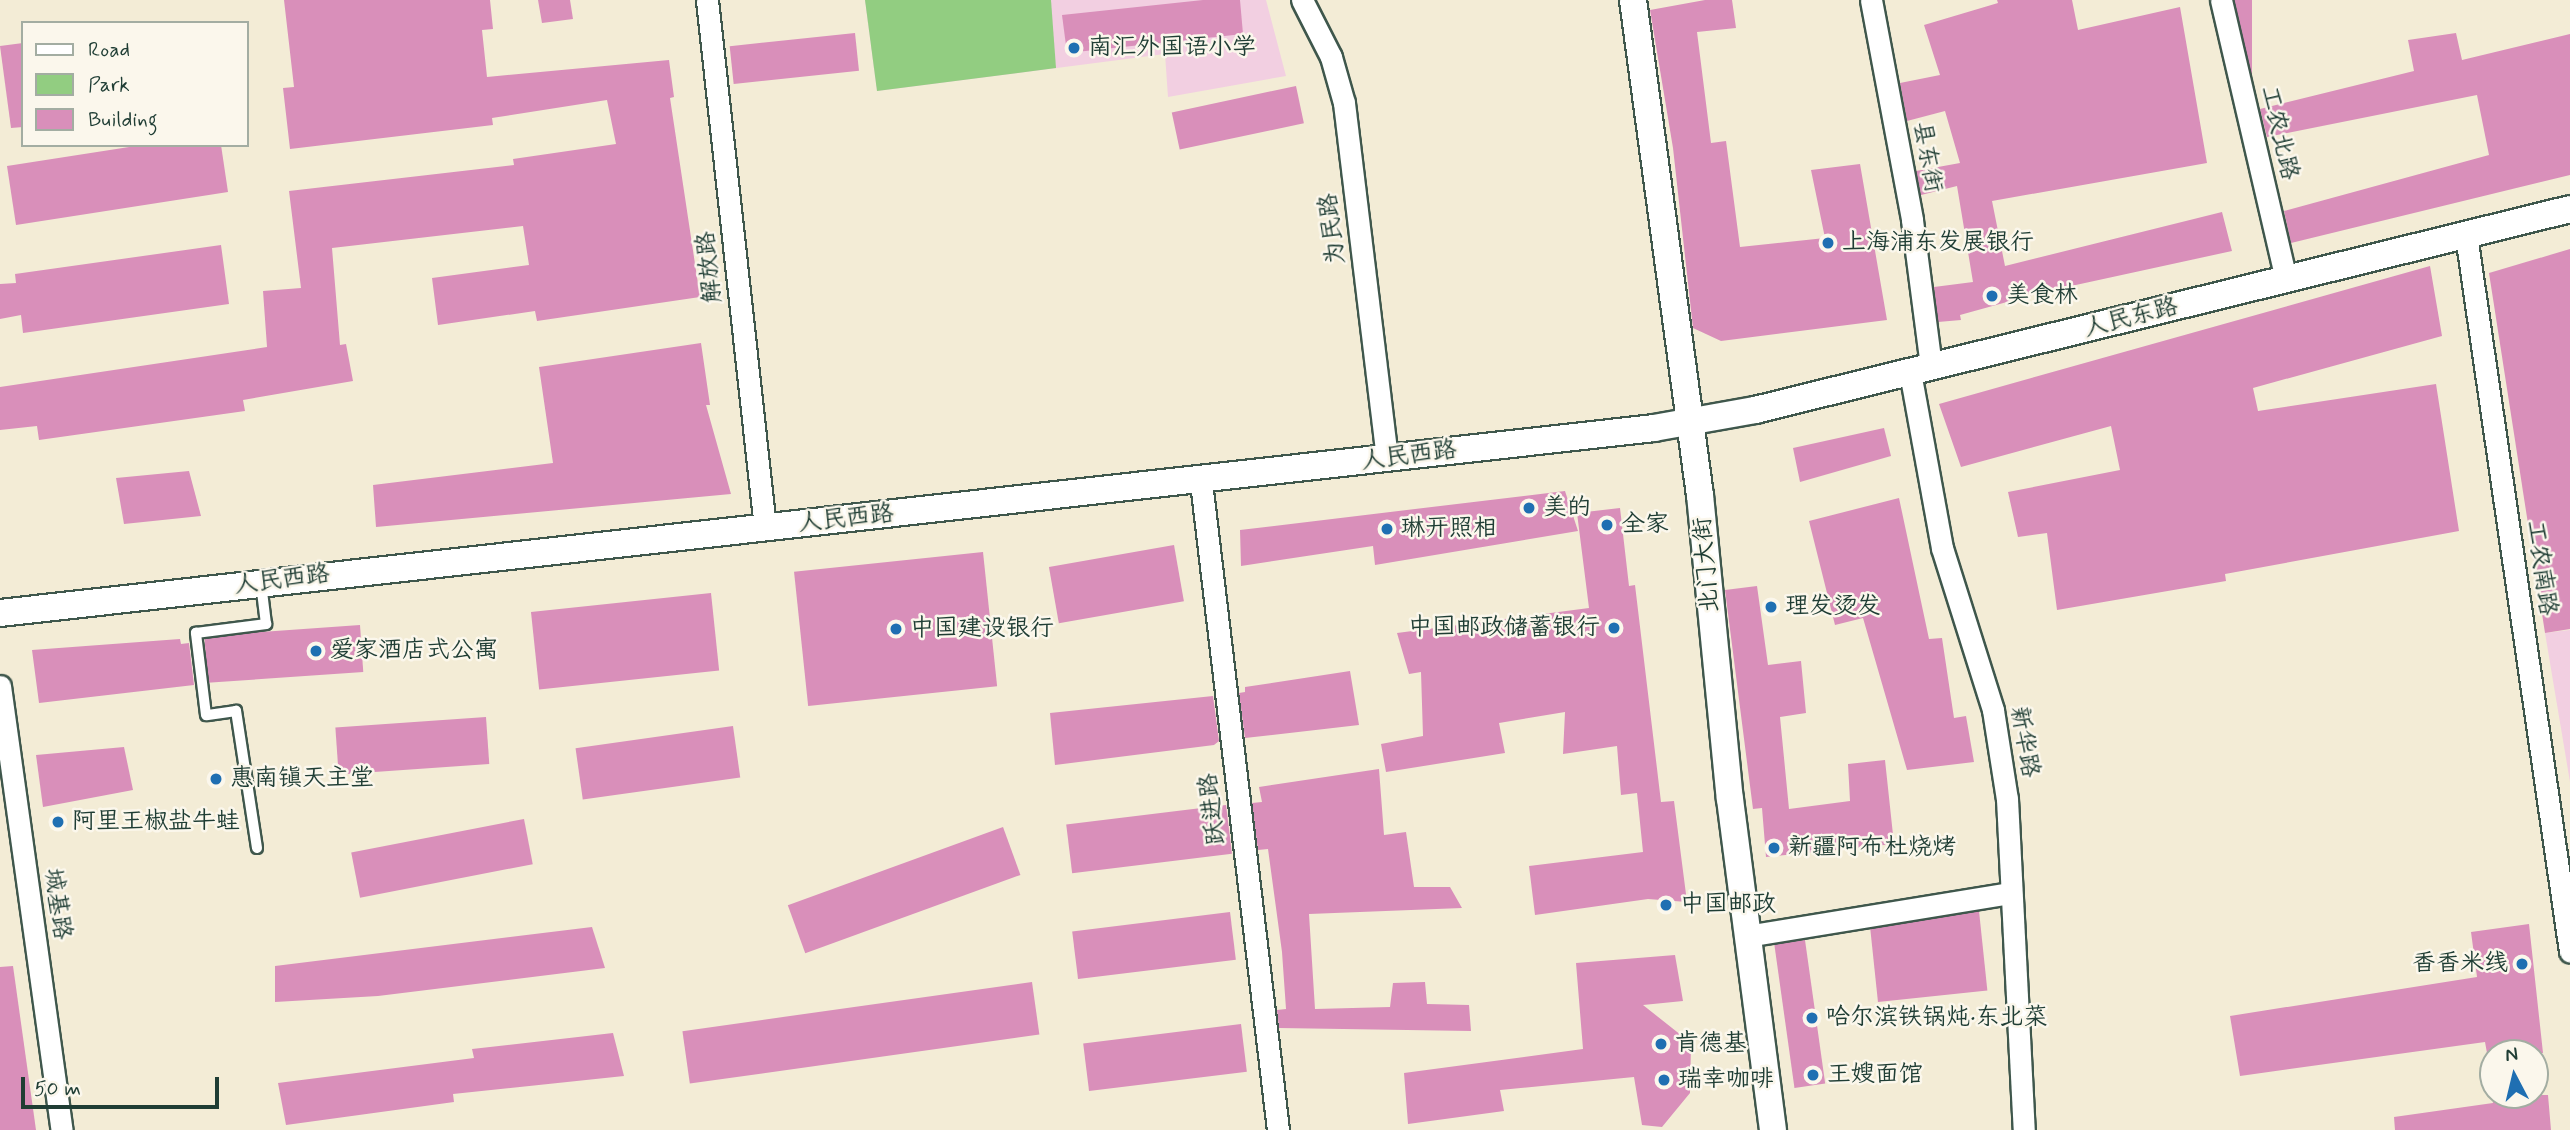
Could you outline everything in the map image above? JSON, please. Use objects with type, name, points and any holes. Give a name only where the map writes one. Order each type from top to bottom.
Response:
[{"type":"street","name":"解放路","points":[[707,0],[765,528]]},
{"type":"street","name":"为民路","points":[[1302,0],[1331,57],[1344,103],[1387,459]]},
{"type":"street","name":"北门大街","points":[[1633,0],[1691,422],[1748,936],[1773,1130]]},
{"type":"street","name":"县东街","points":[[1871,0],[1912,220],[1920,369]]},
{"type":"street","name":"工农北路","points":[[2221,0],[2286,279]]},
{"type":"street","name":"人民东路","points":[[1691,422],[1920,369],[2570,209]]},
{"type":"street","name":"工农南路","points":[[2466,234],[2570,951]]},
{"type":"street","name":"新华路","points":[[1920,369],[1942,548],[1993,710],[2012,850],[2009,893],[2024,1130]]},
{"type":"street","name":"人民西路","points":[[0,613],[1200,482],[1691,422]]},
{"type":"street","name":"跃进路","points":[[1200,482],[1278,1130]]},
{"type":"street","name":"城基路","points":[[0,686],[62,1130]]},
{"type":"street","points":[[1748,936],[2009,893]]},
{"type":"lane","points":[[257,848],[236,711],[206,715],[196,633],[266,624],[261,583]]},
{"type":"shaded area","name":"南汇外国语小学","points":[[865,0],[1266,0],[1286,76],[1168,97],[1165,54],[877,91]]},
{"type":"shaded area","points":[[2570,630],[2570,782],[2545,633]]},
{"type":"green space","points":[[865,0],[1051,0],[1056,68],[877,91]]},
{"type":"building","points":[[284,0],[490,0],[493,29],[482,30],[487,77],[669,60],[674,97],[670,98],[700,297],[537,321],[535,311],[438,325],[432,278],[529,265],[523,226],[332,248],[340,345],[346,344],[353,381],[243,400],[245,411],[39,440],[37,426],[0,430],[0,387],[267,347],[263,291],[301,288],[289,191],[514,165],[513,159],[616,144],[607,100],[492,118],[493,125],[290,149],[283,88],[294,87]]},
{"type":"building","points":[[538,0],[570,0],[573,19],[542,23]]},
{"type":"building","points":[[1203,0],[1240,0],[1243,34],[1067,53],[1062,15]]},
{"type":"building","name":"上海浦东发展银行","points":[[1705,0],[1732,0],[1736,28],[1697,32],[1711,143],[1726,141],[1740,247],[1825,238],[1811,170],[1860,164],[1887,320],[1721,341],[1693,328],[1673,148],[1650,10]]},
{"type":"building","points":[[1997,0],[2072,0],[2078,30],[2180,7],[2207,163],[1992,201],[2005,266],[2222,212],[2232,251],[2039,293],[1960,315],[1961,320],[1938,322],[1934,287],[1973,282],[1957,186],[1921,195],[1916,171],[1960,163],[1945,111],[1907,121],[1900,83],[1940,75],[1924,25],[1998,3]]},
{"type":"building","points":[[2234,0],[2252,0],[2252,87],[2234,87]]},
{"type":"building","points":[[855,33],[859,71],[734,84],[730,46]]},
{"type":"building","points":[[2456,33],[2462,60],[2570,34],[2570,175],[2291,243],[2284,211],[2489,155],[2477,95],[2267,137],[2260,109],[2414,71],[2408,40]]},
{"type":"building","points":[[21,43],[21,127],[11,128],[0,46]]},
{"type":"building","points":[[1296,86],[1304,123],[1180,150],[1172,112]]},
{"type":"building","points":[[129,147],[221,147],[228,192],[16,225],[7,166]]},
{"type":"building","points":[[221,245],[229,304],[23,333],[21,315],[0,319],[0,284],[16,283],[15,274]]},
{"type":"building","points":[[2570,249],[2570,629],[2545,633],[2489,273]]},
{"type":"building","points":[[2430,266],[2442,336],[2253,388],[2258,411],[2436,384],[2459,531],[2225,574],[2226,581],[2057,610],[2047,533],[2018,537],[2008,492],[2120,470],[2111,426],[1961,467],[1939,404]]},
{"type":"building","points":[[701,343],[710,405],[706,405],[731,494],[376,527],[373,485],[553,463],[539,367]]},
{"type":"building","points":[[1884,428],[1891,456],[1800,482],[1793,448]]},
{"type":"building","points":[[189,471],[201,516],[124,524],[116,478]]},
{"type":"building","points":[[1565,491],[1578,531],[1375,565],[1373,546],[1241,566],[1240,530]]},
{"type":"building","points":[[1899,498],[1929,639],[1942,638],[1954,718],[1966,716],[1974,762],[1907,770],[1863,618],[1835,625],[1809,521]]},
{"type":"building","points":[[1620,508],[1629,586],[1635,585],[1661,802],[1674,801],[1687,902],[1648,899],[1535,915],[1529,866],[1643,852],[1637,793],[1621,795],[1617,746],[1563,754],[1565,712],[1499,723],[1505,753],[1386,772],[1381,744],[1423,736],[1421,672],[1409,674],[1397,633],[1589,608],[1577,513]]},
{"type":"building","points":[[1174,545],[1184,601],[1059,623],[1049,567]]},
{"type":"building","name":"中国建设银行","points":[[983,552],[997,686],[808,706],[794,572]]},
{"type":"building","points":[[1757,586],[1768,665],[1801,661],[1806,713],[1780,717],[1789,809],[1850,801],[1848,764],[1885,760],[1894,844],[1766,857],[1762,808],[1753,809],[1725,590]]},
{"type":"building","points":[[711,593],[719,671],[539,689],[531,612]]},
{"type":"building","points":[[360,625],[363,672],[208,683],[204,636]]},
{"type":"building","points":[[180,639],[181,644],[189,643],[194,685],[39,703],[32,650]]},
{"type":"building","points":[[1350,671],[1359,725],[1245,738],[1239,693],[1245,692],[1245,687]]},
{"type":"building","points":[[1213,696],[1219,741],[1214,745],[1055,765],[1050,713]]},
{"type":"building","points":[[486,717],[489,764],[339,774],[335,728]]},
{"type":"building","points":[[733,726],[740,777],[583,800],[576,748]]},
{"type":"building","points":[[124,747],[133,790],[43,807],[36,755]]},
{"type":"building","points":[[1379,769],[1384,835],[1406,832],[1414,887],[1450,887],[1462,908],[1309,914],[1315,1009],[1390,1007],[1393,983],[1425,982],[1427,1004],[1469,1005],[1471,1031],[1279,1028],[1277,1010],[1286,1009],[1282,952],[1268,849],[1258,850],[1252,803],[1262,802],[1259,787]]},
{"type":"building","points":[[1226,805],[1232,854],[1072,873],[1066,825]]},
{"type":"building","points":[[524,819],[533,864],[360,898],[351,853]]},
{"type":"building","points":[[1003,827],[1020,875],[805,953],[788,905]]},
{"type":"building","points":[[1979,911],[1987,991],[1878,1002],[1870,922]]},
{"type":"building","points":[[1230,912],[1236,960],[1078,979],[1072,931]]},
{"type":"building","points":[[2529,924],[2541,1039],[2479,1039],[2479,1043],[2240,1076],[2230,1016],[2477,977],[2471,932]]},
{"type":"building","points":[[592,927],[605,968],[378,996],[275,1002],[275,966]]},
{"type":"building","points":[[1805,940],[1825,1084],[1794,1088],[1774,944]]},
{"type":"building","points":[[1675,955],[1683,1001],[1643,1005],[1691,1043],[1690,1093],[1662,1127],[1642,1125],[1634,1077],[1500,1090],[1504,1111],[1408,1124],[1404,1073],[1583,1049],[1576,963]]},
{"type":"building","points":[[13,966],[36,1130],[0,1130],[0,967]]},
{"type":"building","points":[[1032,982],[1039,1034],[690,1084],[682,1031]]},
{"type":"building","points":[[1241,1024],[1247,1072],[1089,1091],[1083,1043]]},
{"type":"building","points":[[613,1033],[624,1076],[453,1094],[454,1102],[286,1125],[278,1083],[474,1058],[472,1049]]},
{"type":"building","points":[[2479,1105],[2479,1109],[2549,1109],[2549,1107],[2551,1130],[2395,1130],[2394,1117]]},
{"type":"place","name":"南汇外国语小学","points":[[1074,48]]},
{"type":"place","name":"上海浦东发展银行","points":[[1828,243]]},
{"type":"place","name":"美食林","points":[[1992,296]]},
{"type":"place","name":"美的","points":[[1529,508]]},
{"type":"place","name":"全家","points":[[1607,525]]},
{"type":"place","name":"琳开照相","points":[[1387,529]]},
{"type":"place","name":"理发烫发","points":[[1771,607]]},
{"type":"place","name":"中国邮政储蓄银行","points":[[1614,628]]},
{"type":"place","name":"中国建设银行","points":[[896,629]]},
{"type":"place","name":"爱家酒店式公寓","points":[[316,651]]},
{"type":"place","name":"惠南镇天主堂","points":[[216,779]]},
{"type":"place","name":"阿里王椒盐牛蛙","points":[[58,822]]},
{"type":"place","name":"新疆阿布杜烧烤","points":[[1774,848]]},
{"type":"place","name":"中国邮政","points":[[1666,905]]},
{"type":"place","name":"香香米线","points":[[2522,964]]},
{"type":"place","name":"哈尔滨铁锅炖·东北菜","points":[[1812,1018]]},
{"type":"place","name":"肯德基","points":[[1661,1044]]},
{"type":"place","name":"王嫂面馆","points":[[1813,1075]]},
{"type":"place","name":"瑞幸咖啡","points":[[1664,1080]]}]
